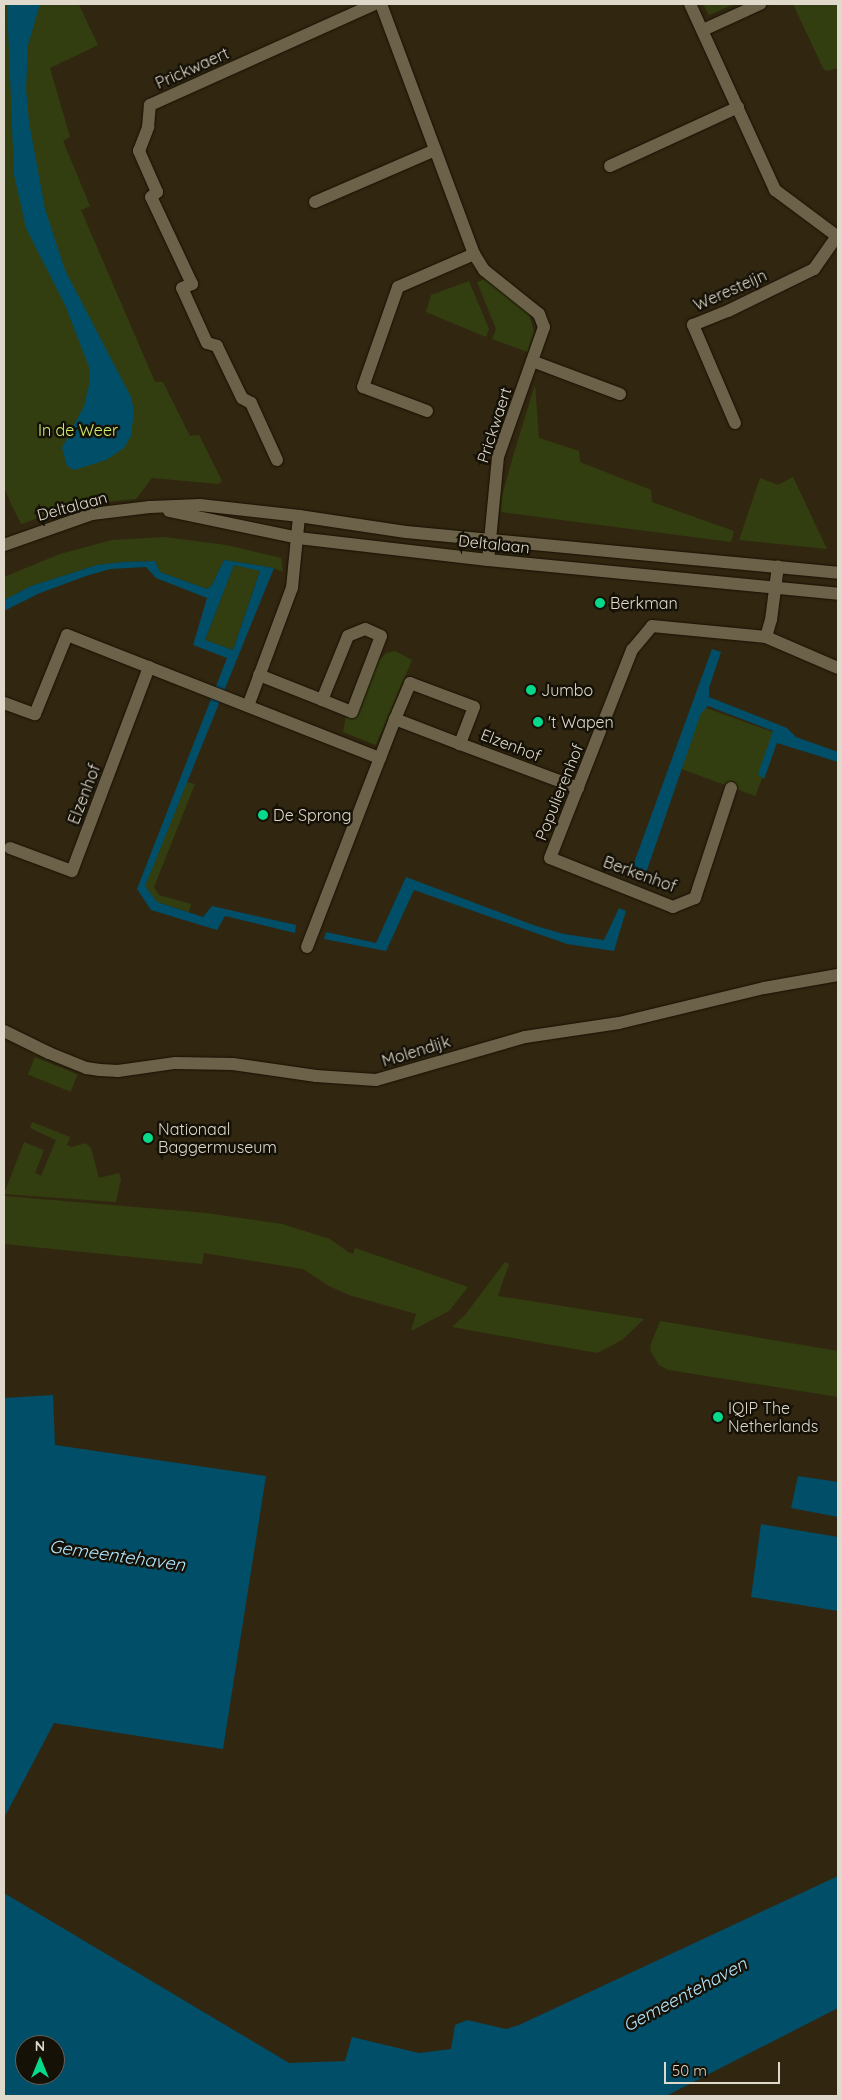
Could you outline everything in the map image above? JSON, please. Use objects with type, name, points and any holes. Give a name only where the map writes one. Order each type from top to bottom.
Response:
[{"type":"street","name":"Prickwaert","points":[[277,460],[251,403],[242,398],[217,346],[208,343],[182,288],[192,284],[151,197],[157,192],[139,150],[148,127],[150,105],[375,4]]},
{"type":"street","name":"Prickwaert","points":[[381,4],[474,254],[484,270],[539,314],[544,327],[498,457],[488,560]]},
{"type":"street","name":"Weresteijn","points":[[690,4],[775,190],[838,236],[814,269],[728,311],[693,325],[736,423]]},
{"type":"street","points":[[703,30],[760,4]]},
{"type":"street","points":[[610,166],[738,106]]},
{"type":"street","points":[[315,202],[435,150]]},
{"type":"street","points":[[427,411],[363,387],[398,287],[474,254]]},
{"type":"street","points":[[532,361],[620,394]]},
{"type":"street","name":"Deltalaan","points":[[4,544],[92,514],[150,507],[200,505],[299,516],[406,532],[838,573]]},
{"type":"street","name":"Deltalaan","points":[[150,507],[298,538],[488,560],[838,594]]},
{"type":"street","points":[[248,706],[292,588],[299,516]]},
{"type":"street","points":[[766,637],[771,620],[778,566]]},
{"type":"street","name":"Populierenhof","points":[[550,858],[632,650],[652,626],[766,637],[838,668]]},
{"type":"street","points":[[260,675],[322,700],[352,712],[381,636],[365,629],[348,636],[322,700]]},
{"type":"street","points":[[4,703],[34,714],[67,635],[380,758]]},
{"type":"street","name":"Elzenhof","points":[[10,848],[72,871],[149,667]]},
{"type":"street","name":"Elzenhof","points":[[307,947],[410,683],[474,706],[460,744]]},
{"type":"street","name":"Elzenhof","points":[[395,720],[578,788]]},
{"type":"street","name":"Berkenhof","points":[[550,858],[673,906],[681,904],[695,898],[731,788]]},
{"type":"street","name":"Molendijk","points":[[4,1031],[49,1053],[86,1068],[100,1070],[118,1071],[175,1063],[233,1064],[316,1076],[376,1080],[525,1037],[619,1023],[764,988],[838,975]]},
{"type":"green space","name":"In de Weer","points":[[4,4],[81,4],[79,5],[98,45],[50,68],[70,137],[63,141],[90,206],[81,210],[155,382],[163,382],[190,436],[199,435],[222,481],[219,484],[152,478],[136,499],[86,504],[58,511],[21,524],[12,506],[4,487]]},
{"type":"green space","points":[[703,4],[734,4],[709,15]]},
{"type":"green space","points":[[793,4],[838,4],[838,68],[826,71],[823,68]]},
{"type":"green space","points":[[487,278],[529,314],[534,331],[528,352],[492,339],[496,329],[477,282]]},
{"type":"green space","points":[[469,281],[489,329],[486,337],[426,312],[431,295]]},
{"type":"green space","points":[[535,385],[539,438],[579,451],[580,462],[651,490],[652,502],[734,531],[731,542],[501,512],[502,496]]},
{"type":"green space","points":[[793,477],[827,549],[739,540],[760,478],[778,485]]},
{"type":"green space","points":[[164,537],[226,545],[281,558],[283,572],[274,568],[224,560],[212,585],[207,589],[160,572],[155,561],[123,562],[97,565],[31,586],[4,600],[4,577],[60,554],[112,540]]},
{"type":"green space","points":[[234,565],[260,570],[233,650],[205,640]]},
{"type":"green space","points":[[395,651],[412,660],[376,745],[343,732],[346,716],[354,718],[377,662],[386,653]]},
{"type":"green space","points":[[701,706],[778,734],[755,796],[678,768]]},
{"type":"green space","points":[[187,782],[195,784],[154,887],[159,895],[191,904],[189,912],[157,902],[144,886]]},
{"type":"green space","points":[[35,1057],[78,1074],[71,1092],[28,1075]]},
{"type":"green space","points":[[32,1122],[70,1137],[67,1145],[71,1147],[86,1143],[91,1148],[99,1178],[119,1173],[121,1179],[116,1202],[4,1194],[24,1142],[44,1150],[35,1173],[41,1176],[56,1140],[30,1128]]},
{"type":"green space","points":[[4,1196],[206,1213],[282,1224],[330,1239],[353,1254],[355,1248],[468,1287],[449,1311],[411,1330],[416,1314],[349,1295],[329,1286],[303,1269],[204,1253],[202,1264],[4,1244]]},
{"type":"green space","points":[[505,1262],[509,1264],[498,1296],[644,1319],[622,1340],[597,1353],[452,1327],[465,1315]]},
{"type":"green space","points":[[660,1321],[838,1351],[838,1397],[669,1370],[659,1365],[651,1352],[650,1346]]},
{"type":"water","points":[[7,4],[40,4],[28,45],[26,89],[29,122],[45,209],[65,270],[131,397],[134,411],[131,436],[124,448],[106,460],[74,470],[67,466],[62,448],[84,406],[90,381],[89,367],[65,305],[26,228],[14,175]]},
{"type":"water","points":[[224,560],[274,568],[145,886],[157,902],[203,917],[212,906],[296,925],[295,933],[225,916],[217,930],[151,910],[137,889],[227,658],[193,645],[207,598],[156,578],[146,567],[110,569],[40,593],[4,611],[4,600],[31,586],[97,565],[155,561],[160,572],[207,589],[212,585]],"holes":[[[234,565],[260,571],[233,650],[205,640]]]},
{"type":"water","points":[[712,649],[721,652],[709,688],[709,697],[787,728],[796,737],[838,752],[838,762],[777,743],[764,779],[758,774],[773,731],[708,706],[701,713],[646,873],[631,871]]},
{"type":"water","points":[[406,877],[536,926],[564,934],[604,940],[619,908],[626,911],[614,951],[567,944],[414,890],[386,951],[324,939],[326,932],[376,943]]},
{"type":"water","name":"Gemeentehaven","points":[[53,1395],[55,1445],[266,1476],[223,1749],[54,1723],[4,1818],[4,1398]]},
{"type":"water","points":[[798,1476],[838,1482],[838,1517],[791,1508]]},
{"type":"water","points":[[761,1524],[838,1537],[838,1611],[751,1597]]},
{"type":"water","name":"Gemeentehaven","points":[[838,1876],[838,2008],[666,2096],[4,2096],[4,1893],[289,2063],[345,2061],[352,2037],[419,2053],[451,2049],[455,2025],[467,2020],[506,2029],[519,2025]]},
{"type":"place","name":"Berkman","points":[[600,603]]},
{"type":"place","name":"Jumbo","points":[[531,690]]},
{"type":"place","name":"'t Wapen","points":[[538,722]]},
{"type":"place","name":"De Sprong","points":[[263,815]]},
{"type":"place","name":"Nationaal Baggermuseum","points":[[148,1138]]},
{"type":"place","name":"IQIP The Netherlands","points":[[718,1417]]}]
